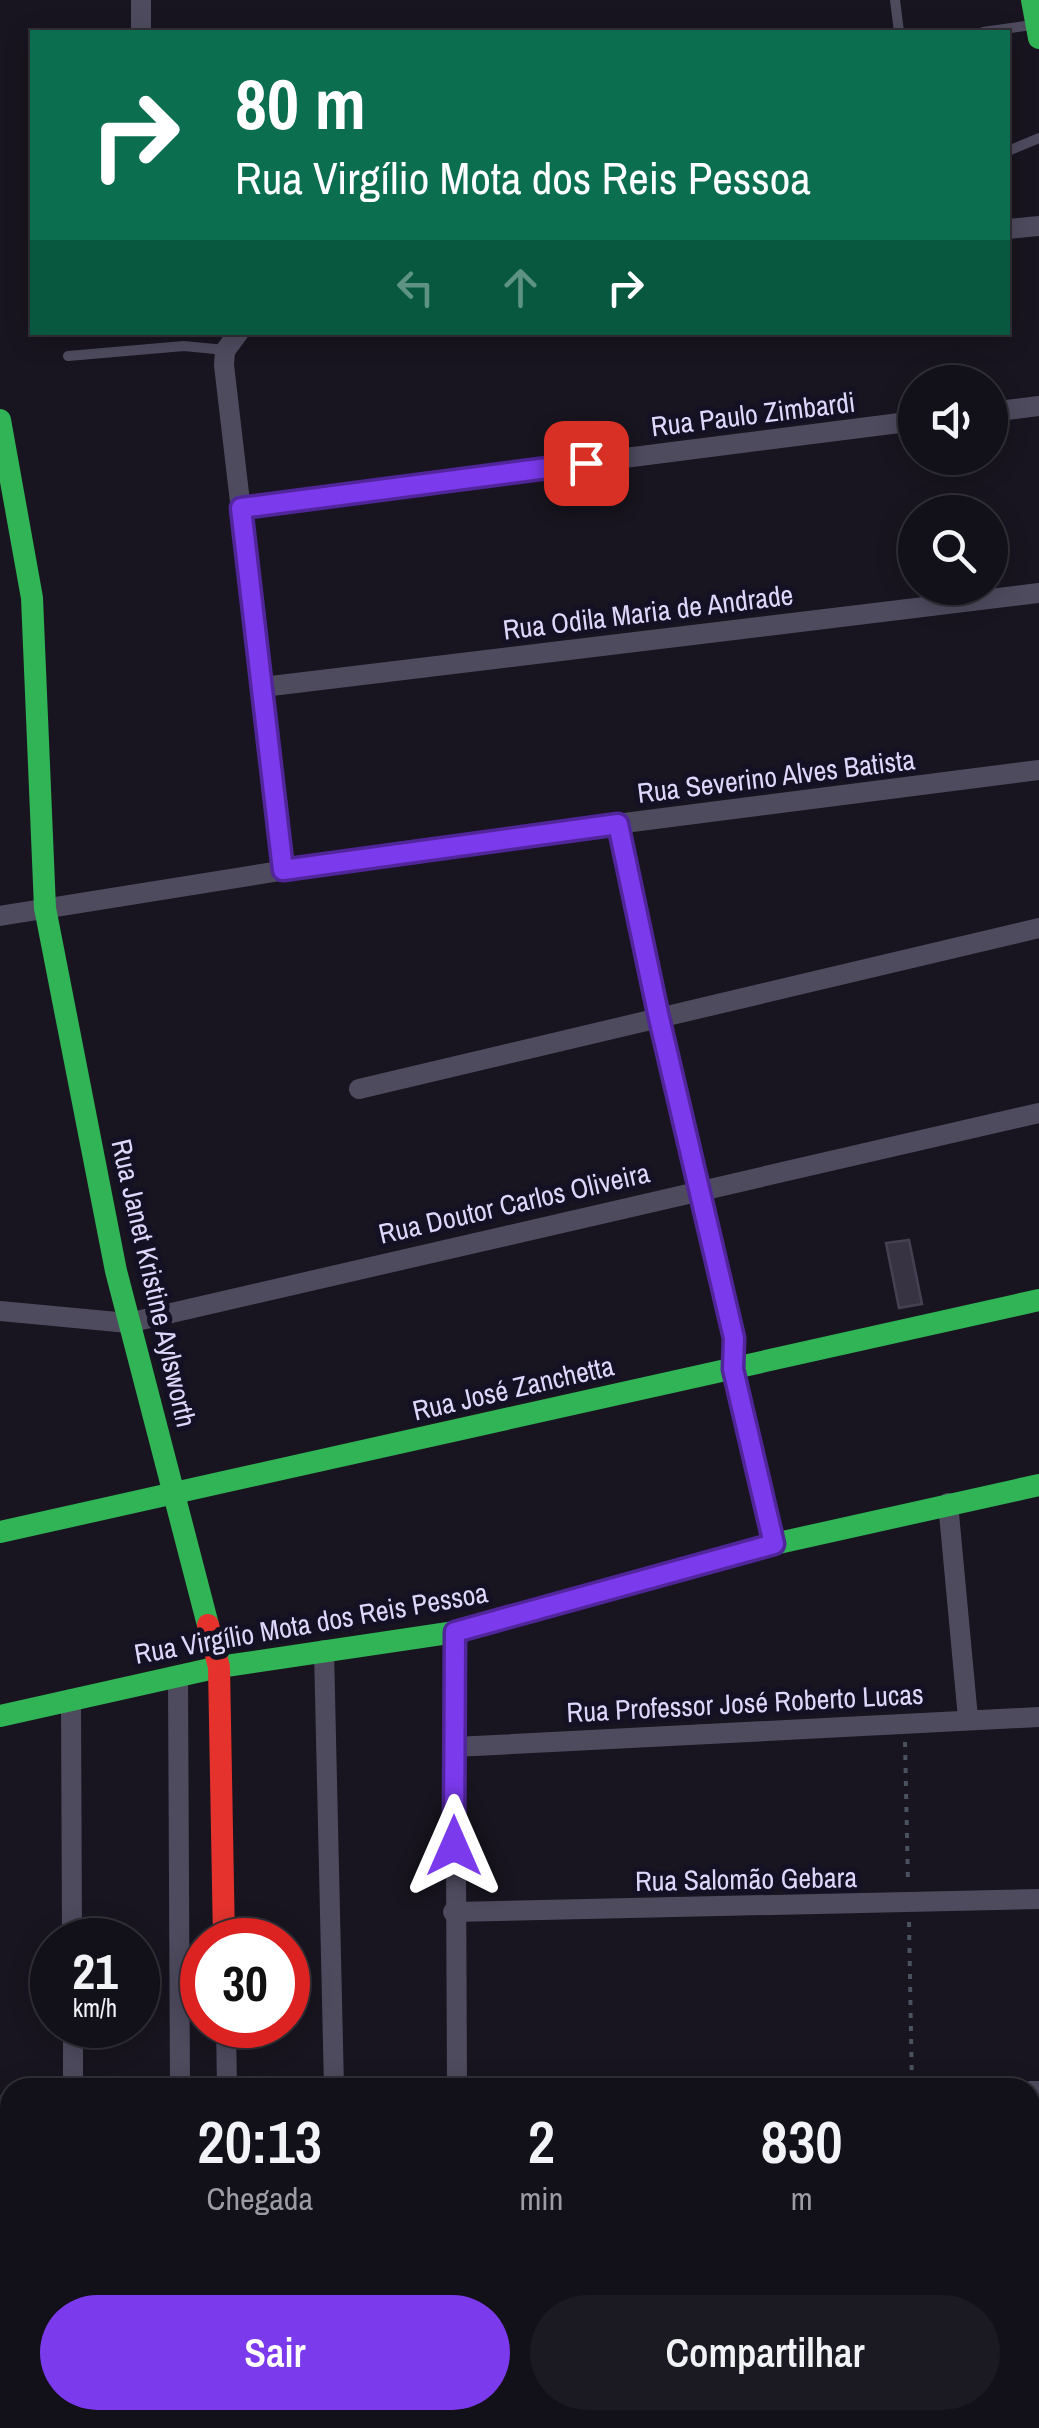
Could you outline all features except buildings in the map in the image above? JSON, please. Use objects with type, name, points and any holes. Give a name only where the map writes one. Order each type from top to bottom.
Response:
[{"type":"street","points":[[140,0],[141,30]]},
{"type":"street","points":[[1032,0],[1039,38]]},
{"type":"street","points":[[1010,230],[1039,226]]},
{"type":"street","points":[[237,335],[226,350],[283,870]]},
{"type":"street","points":[[1008,410],[1039,406]]},
{"type":"street","name":"Rua Janet Kristine Aylsworth","points":[[0,420],[32,598],[45,908],[128,1323],[219,1668],[224,1918]]},
{"type":"street","name":"Rua Paulo Zimbardi","points":[[241,508],[898,423]]},
{"type":"street","name":"Rua Odila Maria de Andrade","points":[[263,687],[1039,593]]},
{"type":"street","name":"Rua Severino Alves Batista","points":[[0,916],[283,870],[1039,770]]},
{"type":"street","points":[[618,824],[734,1338],[733,1369],[774,1544]]},
{"type":"street","points":[[359,1089],[1039,928]]},
{"type":"street","name":"Rua Doutor Carlos Oliveira","points":[[0,1311],[128,1323],[1039,1112]]},
{"type":"street","name":"Rua José Zanchetta","points":[[0,1532],[1039,1300]]},
{"type":"street","name":"Rua Virgílio Mota dos Reis Pessoa","points":[[0,1716],[219,1668],[455,1632],[774,1544],[1039,1485]]},
{"type":"street","points":[[948,1503],[968,1718]]},
{"type":"street","points":[[455,1632],[457,2078]]},
{"type":"street","points":[[324,1650],[334,2078]]},
{"type":"street","points":[[178,1676],[180,2078]]},
{"type":"street","points":[[70,1699],[72,1918]]},
{"type":"street","name":"Rua Professor José Roberto Lucas","points":[[455,1747],[1039,1717]]},
{"type":"street","name":"Rua Salomão Gebara","points":[[454,1912],[1039,1900]]},
{"type":"street","points":[[73,2048],[73,2078]]},
{"type":"street","points":[[226,2048],[227,2078]]},
{"type":"lane","points":[[895,0],[898,30]]},
{"type":"lane","points":[[997,30],[1038,24]]},
{"type":"lane","points":[[1010,149],[1039,138]]},
{"type":"lane","points":[[68,356],[184,346],[226,350]]},
{"type":"traffic: fast","points":[[1032,0],[1039,38]]},
{"type":"traffic: fast","points":[[0,420],[32,598],[45,908],[116,1271],[208,1625]]},
{"type":"traffic: fast","points":[[0,1532],[1039,1300]]},
{"type":"traffic: fast","points":[[0,1716],[219,1667],[455,1632],[774,1544],[1039,1485]]},
{"type":"traffic: jam","points":[[208,1625],[219,1667],[224,1918]]},
{"type":"route","points":[[454,1846],[455,1632],[774,1544],[733,1369],[734,1338],[618,824],[283,870],[241,508],[586,463]]}]
